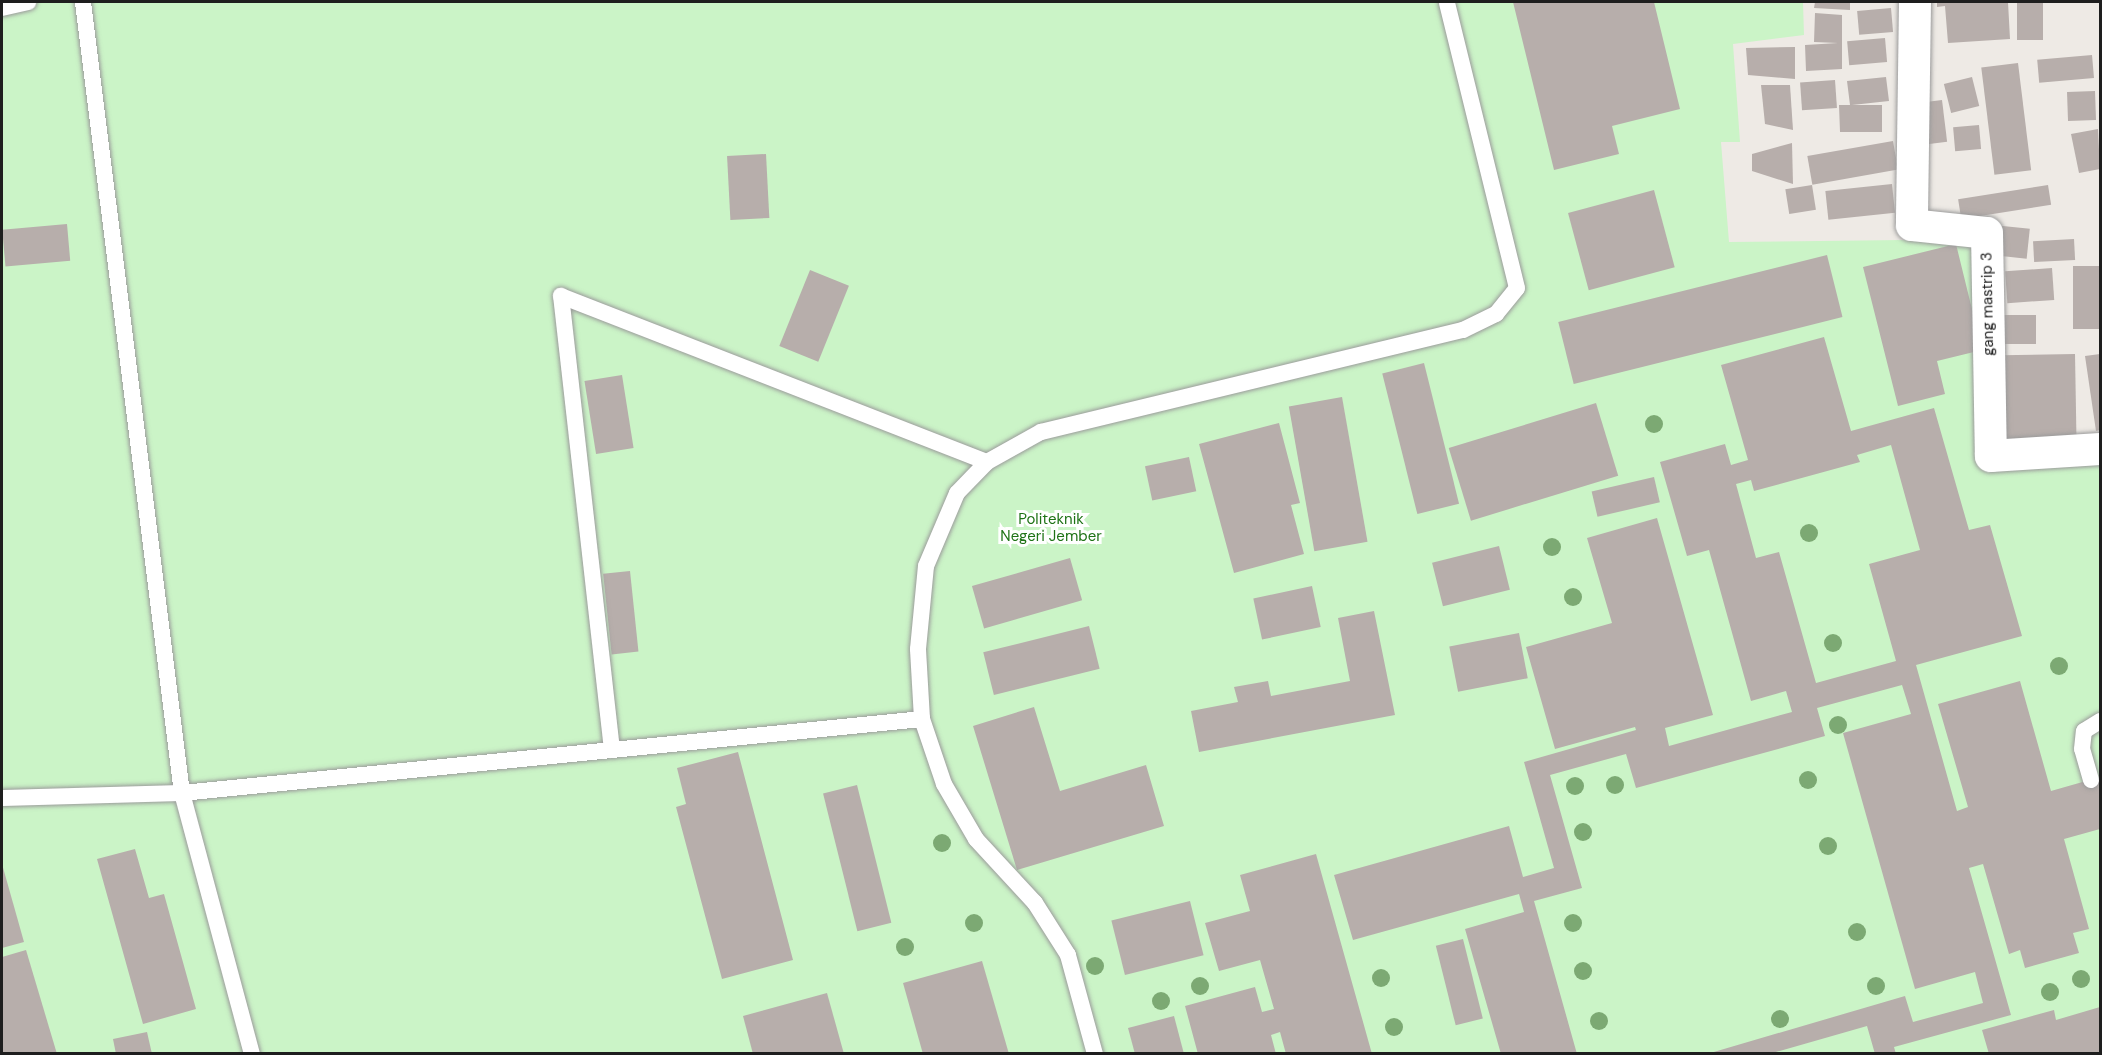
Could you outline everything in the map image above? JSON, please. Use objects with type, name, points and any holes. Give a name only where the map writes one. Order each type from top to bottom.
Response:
[{"type":"street","name":"gang mastrip 3","points":[[1915,2],[1912,225],[1987,233],[1991,456],[2100,449]]},
{"type":"lane","points":[[2,8],[28,2]]},
{"type":"lane","points":[[82,2],[182,793],[252,1053]]},
{"type":"lane","points":[[1095,1053],[1068,955],[1035,903],[976,839],[944,784],[922,719],[918,649],[926,566],[957,493],[987,462],[1041,432],[1463,330],[1496,314],[1517,288],[1447,2]]},
{"type":"lane","points":[[612,750],[561,296],[987,462]]},
{"type":"lane","points":[[2,798],[182,793],[922,719]]},
{"type":"lane","points":[[2091,780],[2082,749],[2084,731],[2100,721]]},
{"type":"green space","name":"Politeknik Negeri Jember","points":[[2,2],[1803,2],[1804,35],[1733,44],[1740,142],[1721,142],[1729,242],[1985,239],[1985,463],[2100,457],[2100,1053],[2,1054]]},
{"type":"building","points":[[1513,2],[1654,2],[1680,109],[1612,126],[1619,154],[1554,170]]},
{"type":"building","points":[[1815,2],[1850,2],[1850,10],[1814,8]]},
{"type":"building","points":[[1937,2],[2008,2],[2010,39],[1948,43],[1945,6],[1937,7]]},
{"type":"building","points":[[2017,2],[2043,2],[2043,40],[2017,40]]},
{"type":"building","points":[[1891,8],[1893,32],[1859,35],[1857,11]]},
{"type":"building","points":[[1815,13],[1842,15],[1842,69],[1806,71],[1805,45],[1838,43],[1814,42]]},
{"type":"building","points":[[1885,38],[1887,62],[1849,65],[1847,41]]},
{"type":"building","points":[[1795,47],[1795,79],[1748,75],[1746,48]]},
{"type":"building","points":[[2092,55],[2094,78],[2039,83],[2037,60]]},
{"type":"building","points":[[2018,63],[2031,170],[1994,175],[1981,68]]},
{"type":"building","points":[[1886,77],[1889,101],[1852,105],[1882,105],[1882,132],[1840,132],[1839,105],[1850,105],[1847,81]]},
{"type":"building","points":[[1972,77],[1979,106],[1951,113],[1944,84]]},
{"type":"building","points":[[1835,80],[1837,108],[1802,110],[1800,82]]},
{"type":"building","points":[[1761,85],[1790,85],[1793,130],[1765,124]]},
{"type":"building","points":[[2095,91],[2096,120],[2068,121],[2067,92]]},
{"type":"building","points":[[1942,100],[1947,142],[1929,144],[1924,102]]},
{"type":"building","points":[[1979,125],[1981,149],[1955,151],[1953,127]]},
{"type":"building","points":[[2098,129],[2100,169],[2079,173],[2071,134]]},
{"type":"building","points":[[1893,141],[1898,170],[1812,185],[1807,156]]},
{"type":"building","points":[[1792,143],[1793,184],[1752,171],[1752,154]]},
{"type":"building","points":[[766,154],[769,218],[730,220],[727,156]]},
{"type":"building","points":[[1892,184],[1895,213],[1828,220],[1825,191]]},
{"type":"building","points":[[1812,185],[1816,210],[1789,214],[1785,189]]},
{"type":"building","points":[[2048,185],[2051,205],[1961,219],[1958,199]]},
{"type":"building","points":[[1654,190],[1675,267],[1589,290],[1568,213]]},
{"type":"building","points":[[67,224],[70,261],[5,267],[2,230]]},
{"type":"building","points":[[1993,225],[2030,229],[2027,259],[1990,255]]},
{"type":"building","points":[[2074,239],[2075,260],[2034,262],[2033,241]]},
{"type":"building","points":[[1956,244],[1982,350],[1937,361],[1945,394],[1898,406],[1863,267]]},
{"type":"building","points":[[1827,255],[1842,317],[1574,384],[1558,322]]},
{"type":"building","points":[[2073,266],[2100,266],[2100,329],[2073,329]]},
{"type":"building","points":[[2052,268],[2054,300],[2007,303],[2005,271]]},
{"type":"building","points":[[810,270],[849,286],[818,362],[779,346]]},
{"type":"building","points":[[1991,315],[2036,315],[2036,344],[1991,344]]},
{"type":"building","points":[[1824,337],[1851,431],[1934,408],[1969,530],[1990,525],[2022,636],[1916,665],[1957,811],[1968,807],[1938,704],[2020,681],[2051,791],[2100,777],[2100,829],[2064,839],[2089,929],[2073,933],[2079,953],[2025,968],[2020,950],[2009,954],[1983,864],[1969,868],[2011,1015],[1894,1047],[1896,1054],[1875,1054],[1867,1026],[1769,1054],[1707,1054],[1905,996],[1913,1022],[1983,1003],[1975,972],[1915,989],[1843,733],[1911,714],[1902,685],[1817,708],[1825,736],[1636,788],[1626,754],[1550,775],[1582,888],[1534,901],[1577,1054],[1501,1054],[1465,929],[1524,912],[1519,894],[1353,940],[1334,875],[1509,826],[1523,877],[1554,868],[1524,762],[1636,730],[1635,727],[1555,749],[1526,647],[1612,623],[1587,538],[1657,518],[1713,715],[1665,728],[1669,746],[1792,712],[1786,691],[1751,701],[1709,550],[1687,556],[1660,462],[1725,444],[1731,465],[1748,460],[1721,365]],"holes":[[[1891,445],[1920,550],[1869,564],[1896,661],[1816,683],[1779,552],[1756,558],[1736,484],[1751,480],[1754,491],[1860,462],[1857,455]]]},
{"type":"building","points":[[2075,354],[2077,441],[2003,442],[2001,355]]},
{"type":"building","points":[[2100,354],[2100,430],[2096,431],[2085,356]]},
{"type":"building","points":[[1424,363],[1459,504],[1417,514],[1382,373]]},
{"type":"building","points":[[622,375],[634,448],[596,454],[584,381]]},
{"type":"building","points":[[1342,397],[1368,542],[1314,551],[1289,406]]},
{"type":"building","points":[[1596,403],[1618,476],[1471,521],[1449,448]]},
{"type":"building","points":[[1279,423],[1300,503],[1291,505],[1304,554],[1234,573],[1199,444]]},
{"type":"building","points":[[1189,457],[1196,491],[1152,501],[1145,466]]},
{"type":"building","points":[[1654,477],[1660,502],[1597,517],[1592,491]]},
{"type":"building","points":[[1499,546],[1510,590],[1443,606],[1432,563]]},
{"type":"building","points":[[1070,558],[1082,600],[984,628],[972,586]]},
{"type":"building","points":[[630,571],[638,652],[612,654],[603,574]]},
{"type":"building","points":[[1312,586],[1321,627],[1262,640],[1253,598]]},
{"type":"building","points":[[1374,611],[1395,715],[1199,752],[1191,711],[1238,702],[1234,687],[1268,681],[1271,696],[1350,681],[1338,618]]},
{"type":"building","points":[[1089,626],[1100,669],[994,695],[983,652]]},
{"type":"building","points":[[1519,633],[1528,678],[1458,692],[1449,647]]},
{"type":"building","points":[[1034,707],[1060,791],[1146,765],[1164,826],[1017,870],[973,726]]},
{"type":"building","points":[[738,752],[793,960],[722,979],[676,807],[686,804],[677,768]]},
{"type":"building","points":[[857,785],[891,923],[857,931],[823,793]]},
{"type":"building","points":[[135,849],[149,898],[164,894],[196,1009],[143,1024],[97,859]]},
{"type":"building","points":[[1316,854],[1372,1054],[1286,1054],[1280,1032],[1271,1035],[1276,1054],[1198,1054],[1185,1006],[1255,987],[1262,1012],[1274,1009],[1260,960],[1219,971],[1205,923],[1250,911],[1240,875]]},
{"type":"building","points":[[2,864],[24,942],[2,948]]},
{"type":"building","points":[[1190,901],[1204,955],[1125,975],[1111,921]]},
{"type":"building","points":[[1463,939],[1483,1019],[1456,1025],[1436,946]]},
{"type":"building","points":[[26,950],[57,1054],[2,1054],[2,957]]},
{"type":"building","points":[[982,961],[1009,1054],[923,1054],[903,983]]},
{"type":"building","points":[[827,993],[844,1054],[753,1054],[743,1016]]},
{"type":"building","points":[[2100,1007],[2100,1054],[1989,1054],[1982,1030],[2054,1010],[2056,1020]]},
{"type":"building","points":[[1174,1016],[1184,1054],[1135,1054],[1128,1028]]},
{"type":"building","points":[[147,1032],[152,1054],[116,1054],[113,1039]]}]
